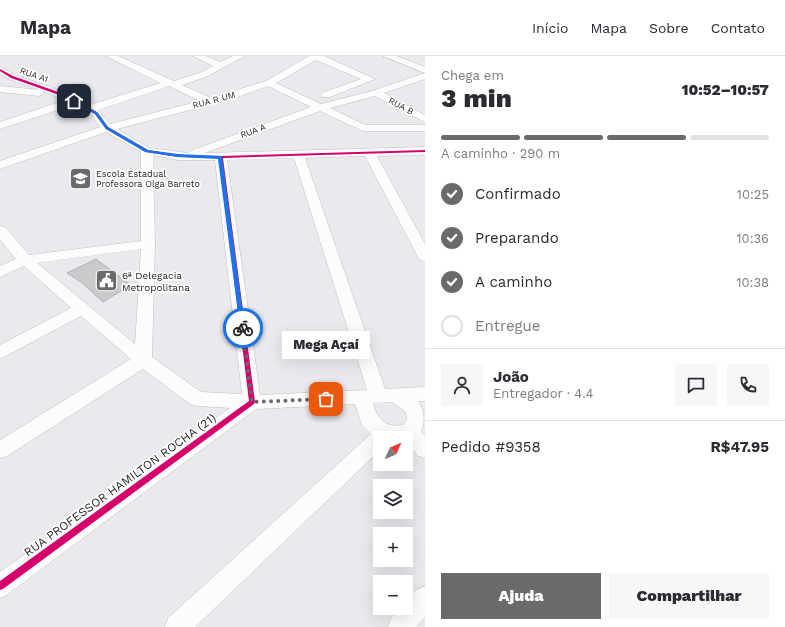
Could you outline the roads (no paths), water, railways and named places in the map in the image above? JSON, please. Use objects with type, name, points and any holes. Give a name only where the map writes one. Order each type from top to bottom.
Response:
[{"type":"street","points":[[112,56],[208,102]]},
{"type":"street","points":[[198,56],[222,66]]},
{"type":"street","points":[[240,56],[203,75],[92,111],[107,128],[146,152],[185,156],[221,157],[425,151]]},
{"type":"street","points":[[308,100],[370,79],[316,56]]},
{"type":"street","name":"RUA R UM","points":[[2,165],[107,128],[208,102],[270,83],[316,56]]},
{"type":"street","points":[[388,56],[422,67]]},
{"type":"street","name":"RUA A1","points":[[0,70],[12,77],[63,95],[92,111]]},
{"type":"street","name":"RUA A","points":[[185,156],[322,107],[423,79]]},
{"type":"street","points":[[270,83],[308,100],[363,128],[425,128]]},
{"type":"street","points":[[0,89],[18,92],[63,95]]},
{"type":"street","points":[[0,97],[18,92]]},
{"type":"street","name":"RUA B","points":[[376,92],[425,119]]},
{"type":"street","points":[[0,126],[74,101]]},
{"type":"street","points":[[143,360],[148,244],[146,152]]},
{"type":"street","points":[[369,152],[425,257]]},
{"type":"street","points":[[298,154],[379,397]]},
{"type":"street","points":[[221,157],[252,402]]},
{"type":"street","points":[[0,230],[25,260],[82,309],[143,360],[197,399],[252,402],[425,394]]},
{"type":"street","points":[[0,272],[25,260],[148,244]]},
{"type":"street","points":[[0,353],[82,309]]},
{"type":"street","points":[[0,450],[143,360]]},
{"type":"street","points":[[379,397],[410,404],[415,411],[416,426],[411,431]]},
{"type":"street","points":[[379,397],[366,413],[374,426],[382,431]]},
{"type":"street","name":"RUA PROFESSOR HAMILTON ROCHA (21)","points":[[0,586],[252,402]]},
{"type":"street","points":[[413,436],[425,450]]},
{"type":"street","points":[[177,627],[373,444]]},
{"type":"street","points":[[400,627],[425,598]]},
{"type":"place","name":"Escola Estadual Professora Olga Barreto","points":[[80,179]]},
{"type":"place","name":"6ª Delegacia Metropolitana","points":[[106,281]]},
{"type":"place","name":"Mega Açaí","points":[[326,399]]}]
